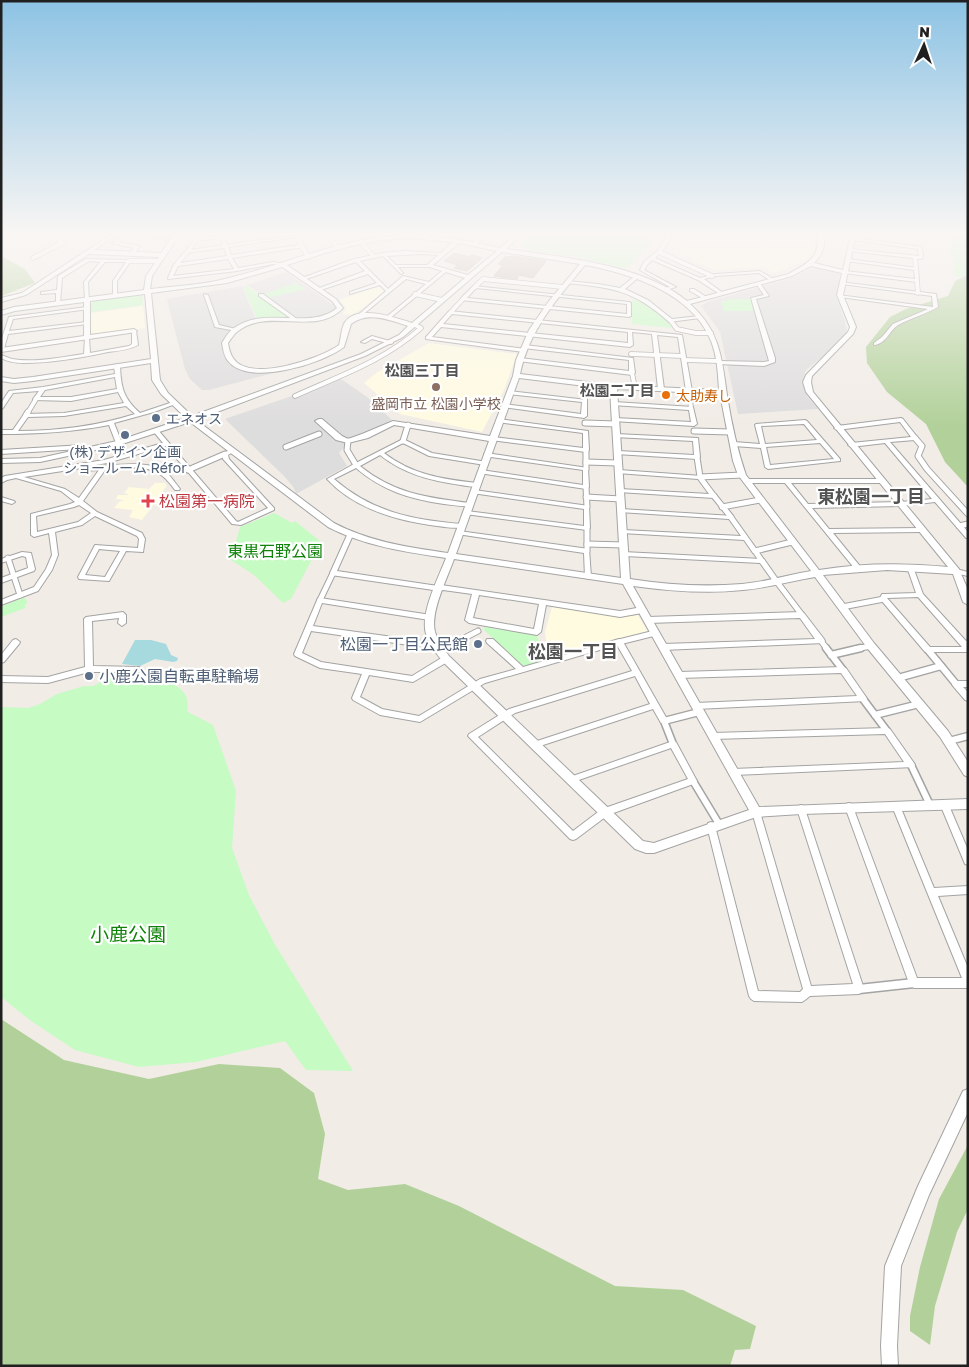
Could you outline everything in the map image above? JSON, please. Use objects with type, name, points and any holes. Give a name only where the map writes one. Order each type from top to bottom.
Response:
[{"type":"street","points":[[58,298],[58,303]]},
{"type":"street","points":[[1,313],[14,309],[100,298]]},
{"type":"street","points":[[148,298],[156,380],[165,394],[228,452],[315,514],[350,535],[396,548],[669,588],[744,587],[857,567],[910,567],[956,571],[968,574]]},
{"type":"street","points":[[207,298],[217,326],[234,330]]},
{"type":"street","points":[[266,298],[295,319]]},
{"type":"street","points":[[330,298],[340,308],[338,312],[324,318],[262,320],[234,330],[226,343],[231,361],[239,367],[251,370],[276,370],[318,359],[335,352],[344,342],[348,323],[360,316],[380,298]]},
{"type":"street","points":[[387,318],[411,298]]},
{"type":"street","points":[[432,298],[442,300]]},
{"type":"street","points":[[1,461],[40,460],[119,443],[156,432],[391,342],[414,326],[445,298]]},
{"type":"street","points":[[555,298],[530,335],[520,360],[476,489],[429,616],[428,631],[441,652],[639,845],[646,848],[654,848],[756,812],[968,804]]},
{"type":"street","points":[[582,298],[629,303],[630,345],[635,388]]},
{"type":"street","points":[[640,298],[650,303],[671,321],[677,329],[696,333],[711,333]]},
{"type":"street","points":[[680,298],[688,303],[711,333],[719,362],[731,432],[744,478],[871,646],[948,741],[968,772]]},
{"type":"street","points":[[688,303],[706,298]]},
{"type":"street","points":[[629,316],[463,299],[428,338],[525,349],[631,356],[657,355],[719,362],[764,364],[772,362],[772,358],[753,298],[755,298]]},
{"type":"street","points":[[841,298],[852,327],[852,333],[809,375],[807,382],[810,392],[837,428],[956,571],[968,602]]},
{"type":"street","points":[[854,298],[932,308]]},
{"type":"street","points":[[876,344],[884,338],[894,325],[936,306],[935,298]]},
{"type":"street","points":[[87,300],[87,354]]},
{"type":"street","points":[[1,349],[8,333],[11,318],[87,308]]},
{"type":"street","points":[[451,312],[630,328],[654,334],[680,336]]},
{"type":"street","points":[[295,396],[368,364],[409,340],[420,328],[373,315],[360,316]]},
{"type":"street","points":[[671,321],[700,317]]},
{"type":"street","points":[[8,333],[87,323]]},
{"type":"street","points":[[440,325],[630,345]]},
{"type":"street","points":[[682,330],[680,336],[700,476],[887,730],[911,765],[930,805]]},
{"type":"street","points":[[1,349],[134,331],[134,345],[130,347],[26,363],[7,361],[1,356]]},
{"type":"street","points":[[654,334],[661,389]]},
{"type":"street","points":[[363,342],[372,337],[391,342]]},
{"type":"street","points":[[520,360],[632,373]]},
{"type":"street","points":[[1,379],[14,381],[33,379],[153,361]]},
{"type":"street","points":[[117,366],[119,390],[126,404],[139,415]]},
{"type":"street","points":[[1,407],[12,392],[43,389],[118,375]]},
{"type":"street","points":[[516,376],[613,387],[724,392]]},
{"type":"street","points":[[585,384],[588,577]]},
{"type":"street","points":[[613,387],[626,582],[756,812],[808,991]]},
{"type":"street","points":[[14,433],[43,389]]},
{"type":"street","points":[[36,399],[71,399],[119,390]]},
{"type":"street","points":[[509,393],[586,401]]},
{"type":"street","points":[[1,432],[48,433],[81,430],[112,424],[174,403]]},
{"type":"street","points":[[26,415],[70,414],[126,404]]},
{"type":"street","points":[[614,404],[691,408]]},
{"type":"street","points":[[504,406],[585,420],[694,424]]},
{"type":"street","points":[[837,428],[901,420],[922,446],[918,456],[927,469],[968,514]]},
{"type":"street","points":[[318,421],[338,438],[348,441],[365,436],[393,423],[492,439],[586,450]]},
{"type":"street","points":[[499,421],[586,432]]},
{"type":"street","points":[[805,422],[820,441],[838,460],[768,467],[758,425],[805,422]]},
{"type":"street","points":[[112,424],[119,443]]},
{"type":"street","points":[[408,425],[403,441],[330,479],[361,503],[386,514],[587,552]]},
{"type":"street","points":[[81,430],[82,450]]},
{"type":"street","points":[[694,431],[731,432]]},
{"type":"street","points":[[156,432],[234,523],[239,524],[272,509],[226,459],[228,452]]},
{"type":"street","points":[[286,447],[319,434]]},
{"type":"street","points":[[616,436],[696,439]]},
{"type":"street","points":[[851,445],[915,438]]},
{"type":"street","points":[[348,441],[347,450],[356,465],[380,484],[399,493],[468,509],[587,528]]},
{"type":"street","points":[[403,441],[431,456],[586,465],[697,457]]},
{"type":"street","points":[[734,444],[762,446],[820,441]]},
{"type":"street","points":[[886,442],[968,536]]},
{"type":"street","points":[[1,481],[6,478],[105,462],[166,444]]},
{"type":"street","points":[[1,452],[82,450]]},
{"type":"street","points":[[188,470],[228,452]]},
{"type":"street","points":[[380,453],[399,467],[421,477],[476,489],[587,507]]},
{"type":"street","points":[[618,463],[700,476],[787,482],[881,481]]},
{"type":"street","points":[[71,468],[102,470],[145,466],[164,473],[177,489]]},
{"type":"street","points":[[95,513],[80,524],[34,534],[33,515],[72,506],[79,502],[102,470]]},
{"type":"street","points":[[481,472],[586,487]]},
{"type":"street","points":[[18,477],[63,490],[95,513],[140,535],[142,539],[141,550],[100,546]]},
{"type":"street","points":[[787,482],[857,567]]},
{"type":"street","points":[[586,497],[620,495],[714,496]]},
{"type":"street","points":[[1,499],[12,502]]},
{"type":"street","points":[[722,507],[760,500]]},
{"type":"street","points":[[807,506],[901,504],[936,500]]},
{"type":"street","points":[[622,511],[731,517]]},
{"type":"street","points":[[959,526],[968,524]]},
{"type":"street","points":[[827,531],[922,530]]},
{"type":"street","points":[[1,603],[36,589],[49,570],[55,555],[52,531]]},
{"type":"street","points":[[623,532],[746,538]]},
{"type":"street","points":[[350,535],[298,654],[320,665],[413,679],[441,652],[478,631],[481,623]]},
{"type":"street","points":[[104,538],[81,577],[106,579],[124,549]]},
{"type":"street","points":[[755,550],[792,542]]},
{"type":"street","points":[[587,544],[624,550],[762,561]]},
{"type":"street","points":[[1,581],[14,576],[32,569],[29,555],[22,554],[5,559],[14,576],[20,596]]},
{"type":"street","points":[[910,567],[920,595],[967,645],[964,650],[928,650]]},
{"type":"street","points":[[333,573],[620,614],[642,610]]},
{"type":"street","points":[[476,592],[468,620],[538,632],[543,602]]},
{"type":"street","points":[[842,608],[884,599],[884,596],[920,595]]},
{"type":"street","points":[[884,599],[968,698]]},
{"type":"street","points":[[320,600],[429,616]]},
{"type":"street","points":[[89,669],[88,619],[123,615],[122,623]]},
{"type":"street","points":[[648,620],[802,615]]},
{"type":"street","points":[[309,628],[441,652]]},
{"type":"street","points":[[366,673],[356,698],[380,712],[420,718],[484,681],[655,633]]},
{"type":"street","points":[[490,641],[522,670]]},
{"type":"street","points":[[663,647],[821,641]]},
{"type":"street","points":[[1,660],[16,642]]},
{"type":"street","points":[[618,642],[664,721],[673,744],[715,825],[754,996],[802,997],[808,991],[968,981],[896,806]]},
{"type":"street","points":[[831,655],[871,646]]},
{"type":"street","points":[[898,678],[941,666]]},
{"type":"street","points":[[1,679],[48,680],[89,669],[139,670]]},
{"type":"street","points":[[679,675],[843,670]]},
{"type":"street","points":[[636,673],[512,711],[472,736],[573,836],[605,812],[693,781]]},
{"type":"street","points":[[956,684],[968,684]]},
{"type":"street","points":[[664,721],[698,709],[863,699]]},
{"type":"street","points":[[875,715],[919,704]]},
{"type":"street","points":[[537,744],[655,705]]},
{"type":"street","points":[[713,736],[887,730]]},
{"type":"street","points":[[948,741],[968,736]]},
{"type":"street","points":[[573,779],[673,744]]},
{"type":"street","points":[[733,772],[911,765]]},
{"type":"street","points":[[944,804],[968,860]]},
{"type":"street","points":[[849,807],[914,983]]},
{"type":"street","points":[[801,809],[860,989]]},
{"type":"street","points":[[932,892],[968,890]]},
{"type":"street","points":[[890,1366],[889,1346],[893,1266],[923,1191],[968,1096]]},
{"type":"shaded area","points":[[171,298],[247,298],[256,319],[229,332],[222,342],[224,353],[229,364],[240,369],[258,372],[277,372],[209,390],[202,390],[190,379],[185,369],[167,300]]},
{"type":"shaded area","points":[[266,298],[323,298],[335,306],[336,309],[334,312],[316,318],[295,317]]},
{"type":"shaded area","points":[[345,298],[376,298],[353,315],[343,314],[346,308],[339,300]]},
{"type":"shaded area","points":[[722,298],[837,298],[845,321],[847,332],[845,339],[806,370],[802,382],[807,396],[818,409],[738,414],[720,332],[701,306],[707,302]]},
{"type":"shaded area","points":[[143,306],[145,328],[95,335],[90,334],[91,313]]},
{"type":"shaded area","name":"盛岡市立 松園小学校","points":[[429,343],[517,354],[504,390],[482,432],[400,414],[364,383],[376,373]]},
{"type":"shaded area","points":[[341,379],[367,397],[392,420],[352,438],[339,453],[347,466],[296,494],[294,488],[285,477],[225,419]]},
{"type":"shaded area","name":"松園第一病院","points":[[155,483],[166,483],[165,485],[167,485],[159,498],[164,494],[173,495],[174,497],[169,505],[155,506],[157,504],[155,503],[142,520],[129,517],[133,510],[114,508],[119,502],[124,500],[116,499],[118,495],[128,495],[124,493],[129,487],[149,489]]},
{"type":"shaded area","points":[[552,607],[621,617],[638,615],[649,634],[554,657],[546,640],[545,632]]},
{"type":"green space","points":[[118,298],[142,298],[143,305],[91,312],[91,304],[94,301]]},
{"type":"green space","points":[[248,298],[263,298],[289,317],[257,319]]},
{"type":"green space","points":[[942,298],[968,298],[968,487],[945,462],[926,424],[887,392],[867,363],[866,347],[890,317],[906,309]]},
{"type":"green space","points":[[731,299],[751,299],[755,311],[724,311],[721,302]]},
{"type":"green space","points":[[632,300],[643,302],[655,309],[672,328],[632,324]]},
{"type":"green space","name":"東黒石野公園","points":[[274,513],[292,523],[295,521],[321,542],[291,599],[283,603],[254,575],[231,560],[240,527]]},
{"type":"green space","points":[[24,597],[28,603],[25,604],[25,608],[1,617],[1,607]]},
{"type":"green space","points":[[484,627],[536,635],[549,659],[526,666],[522,665],[484,630]]},
{"type":"green space","name":"小鹿公園","points":[[108,672],[151,677],[172,684],[181,689],[186,696],[188,712],[213,725],[236,791],[232,848],[249,895],[274,943],[353,1071],[306,1070],[285,1041],[196,1062],[139,1067],[75,1050],[31,1021],[1,997],[1,707],[28,708],[40,704],[57,694],[84,686],[93,686],[103,681]]},
{"type":"green space","points":[[1,1019],[64,1060],[149,1079],[219,1064],[280,1068],[314,1093],[325,1134],[318,1179],[348,1190],[405,1184],[459,1206],[615,1286],[683,1290],[756,1326],[750,1349],[735,1350],[730,1366],[1,1366]]},
{"type":"green space","points":[[968,1145],[968,1209],[957,1232],[935,1306],[930,1345],[910,1331],[910,1316],[920,1267],[939,1199]]},
{"type":"water","points":[[135,640],[151,640],[166,644],[171,655],[178,658],[177,661],[155,659],[140,666],[122,664]]},
{"type":"place","name":"盛岡市立 松園小学校","points":[[436,387]]},
{"type":"place","name":"太助寿し","points":[[666,395]]},
{"type":"place","name":"エネオス","points":[[156,418]]},
{"type":"place","name":"(株) デザイン企画 ショールーム Réfor","points":[[125,435]]},
{"type":"place","name":"松園第一病院","points":[[148,501]]},
{"type":"place","name":"松園一丁目公民館","points":[[478,644]]},
{"type":"place","name":"小鹿公園自転車駐輪場","points":[[89,676]]},
{"type":"district","name":"松園三丁目","points":[[422,370]]},
{"type":"district","name":"松園二丁目","points":[[617,390]]},
{"type":"district","name":"東松園一丁目","points":[[871,496]]},
{"type":"district","name":"松園一丁目","points":[[573,651]]}]
